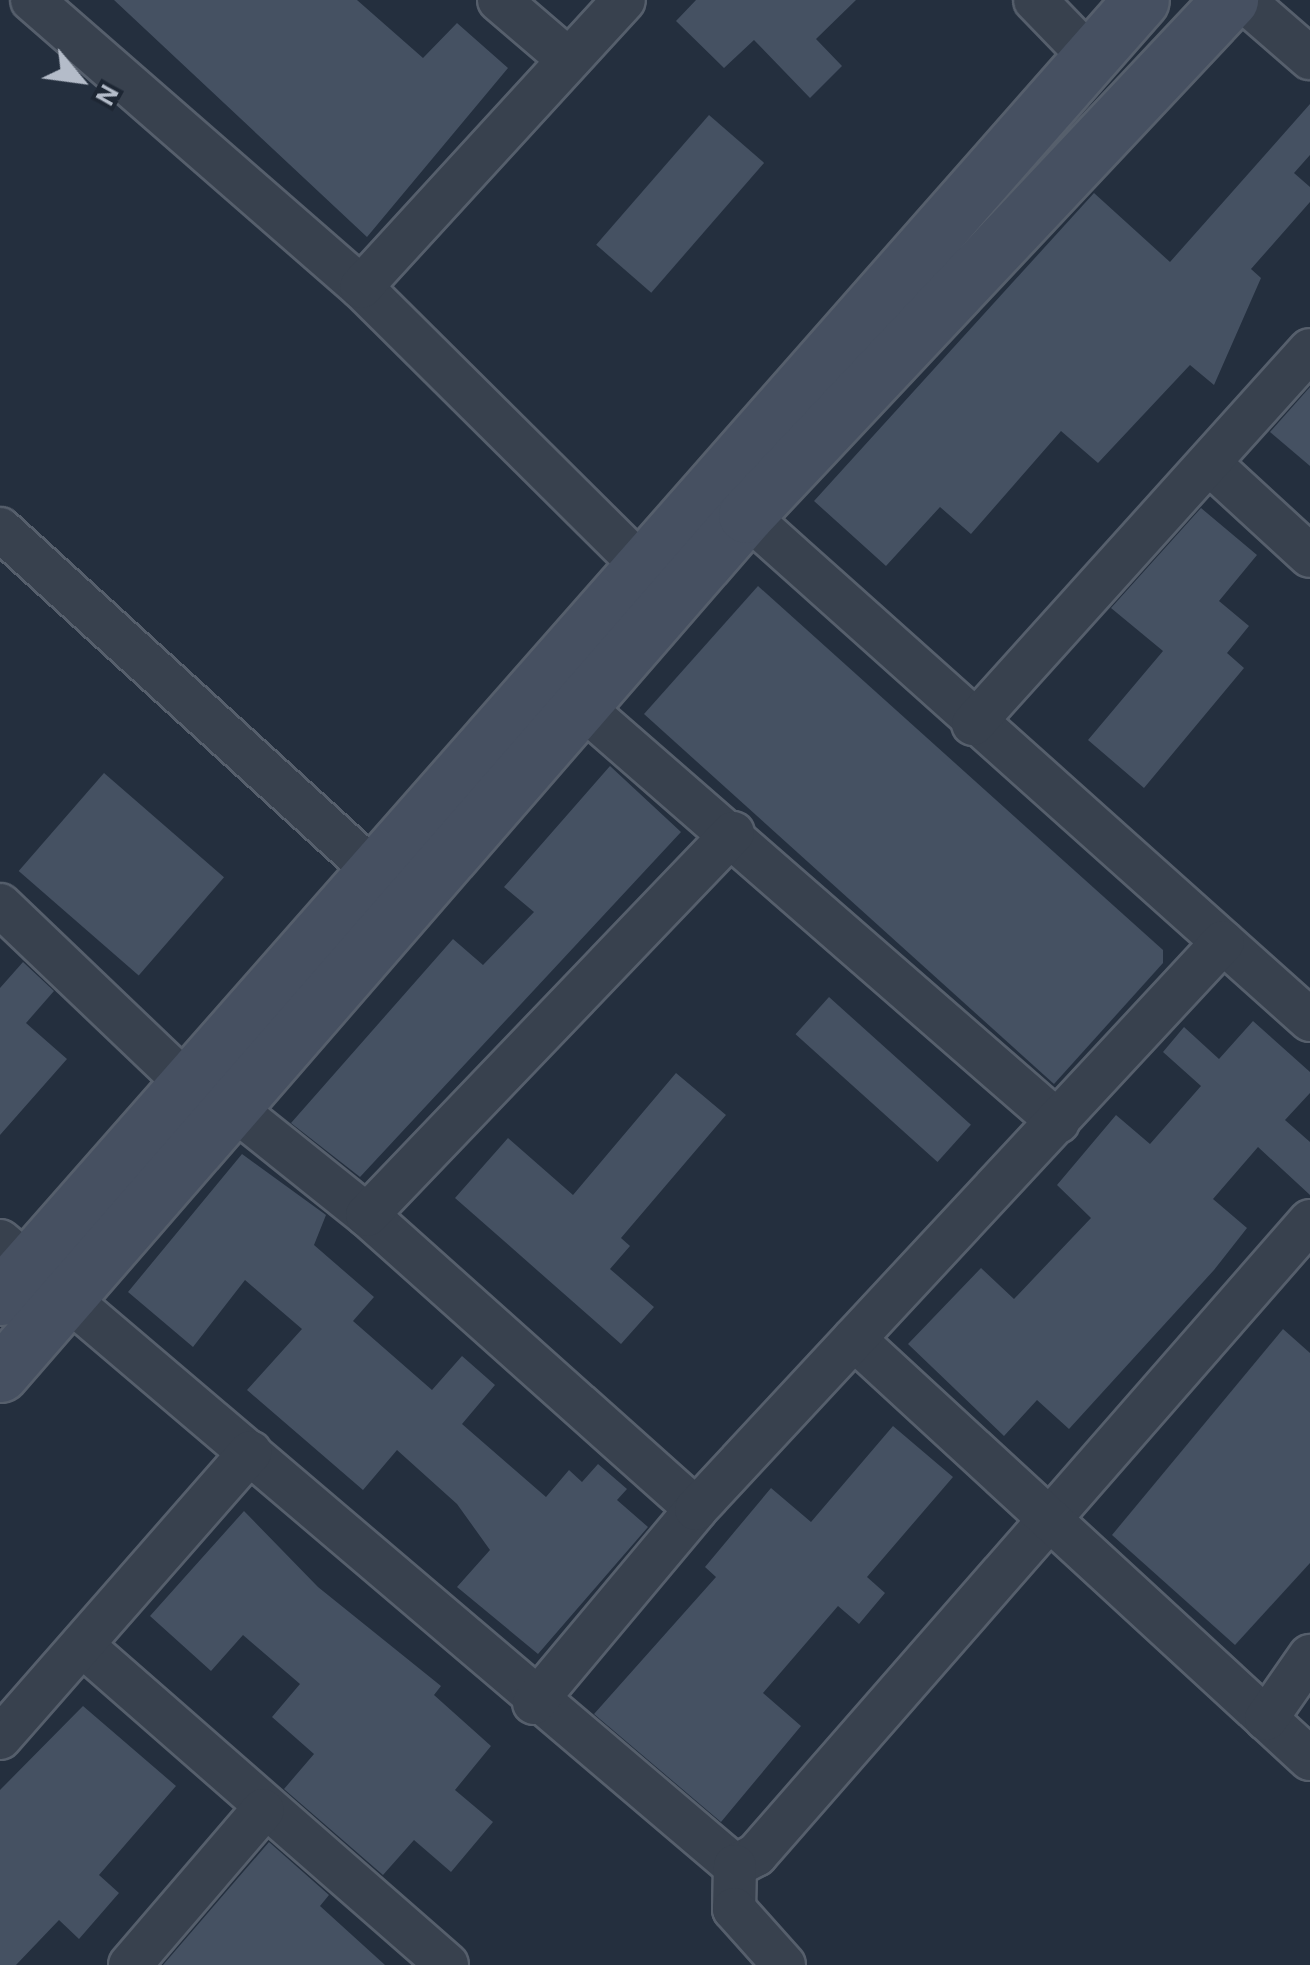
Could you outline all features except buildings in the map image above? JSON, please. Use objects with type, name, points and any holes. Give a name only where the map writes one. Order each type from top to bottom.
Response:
[{"type":"street","points":[[32,0],[361,286],[640,564]]},
{"type":"street","points":[[499,0],[569,60]]},
{"type":"street","points":[[361,286],[624,0]]},
{"type":"street","points":[[1035,0],[1090,57]]},
{"type":"street","points":[[0,1374],[72,1296],[209,1095],[372,869],[1141,0]]},
{"type":"street","points":[[736,1866],[534,1703],[72,1296],[9,1268],[209,1095],[581,706],[746,514],[1230,0]]},
{"type":"street","points":[[1243,0],[1310,58]]},
{"type":"street","points":[[973,724],[1310,350]]},
{"type":"street","points":[[1209,463],[1310,556]]},
{"type":"street","points":[[746,514],[973,724],[1310,1020]]},
{"type":"street","points":[[0,529],[372,869]]},
{"type":"street","points":[[581,706],[733,834],[1058,1122]]},
{"type":"street","points":[[367,1215],[733,834]]},
{"type":"street","points":[[0,905],[209,1095],[367,1215],[696,1509]]},
{"type":"street","points":[[534,1703],[696,1509],[1223,942]]},
{"type":"street","points":[[736,1866],[756,1855],[1048,1516],[1310,1221]]},
{"type":"street","points":[[854,1339],[1310,1759]]},
{"type":"street","points":[[0,1738],[250,1452]]},
{"type":"street","points":[[82,1646],[263,1810],[447,1965]]},
{"type":"street","points":[[1266,1719],[1310,1656]]},
{"type":"street","points":[[130,1965],[263,1810]]},
{"type":"street","points":[[736,1866],[734,1909],[784,1965]]}]
